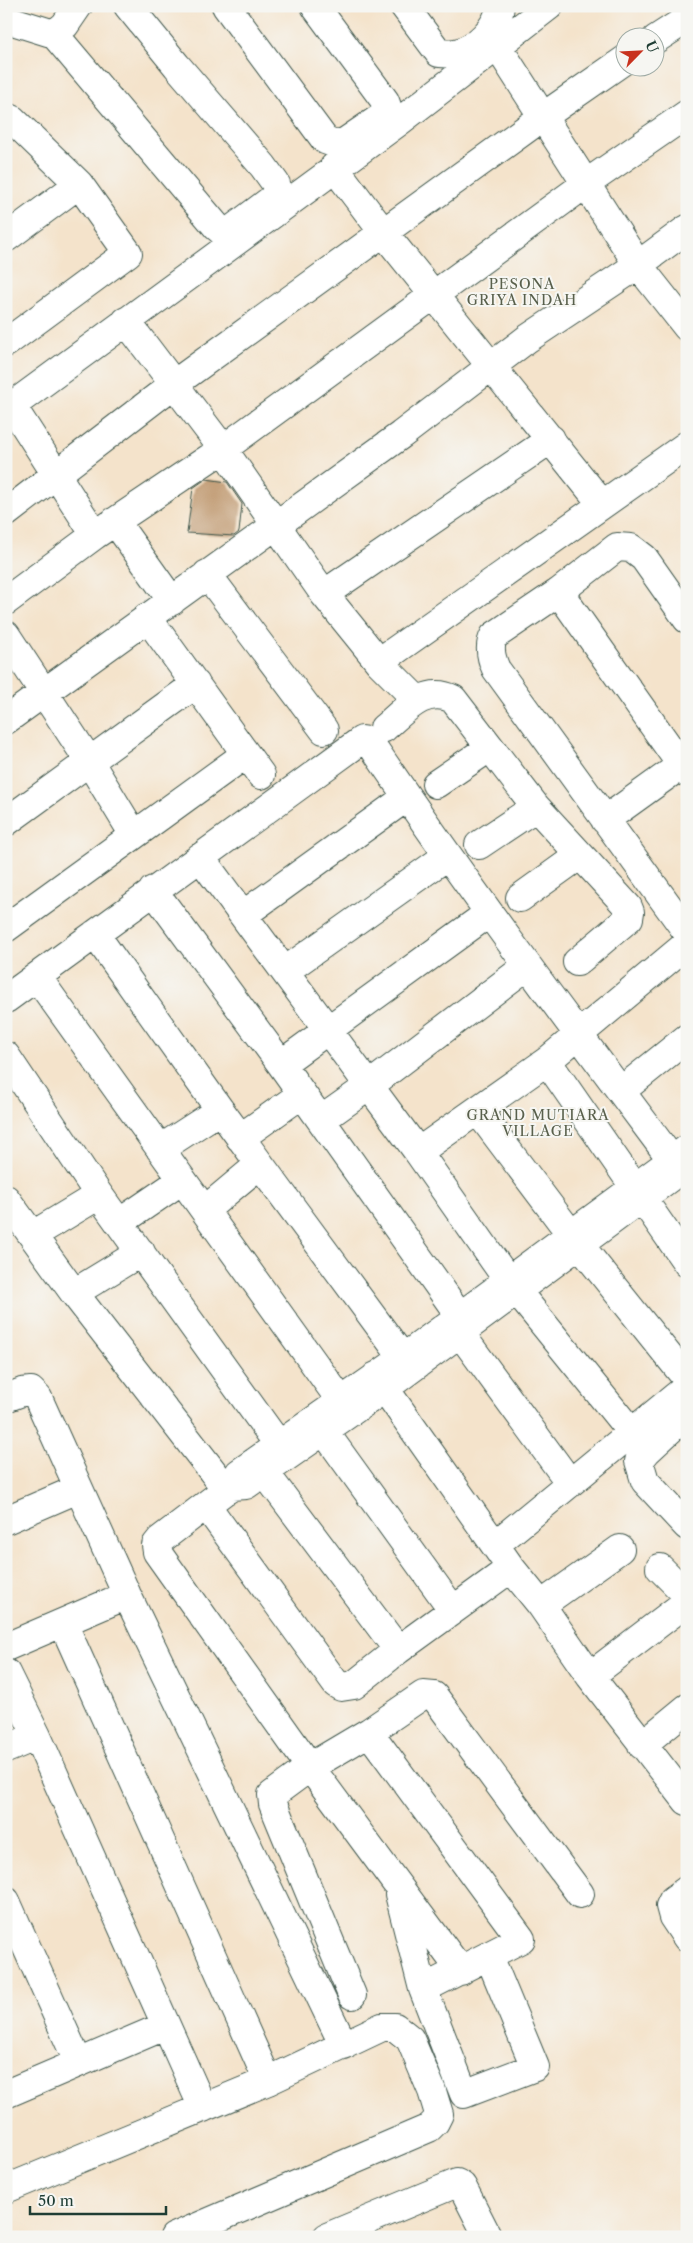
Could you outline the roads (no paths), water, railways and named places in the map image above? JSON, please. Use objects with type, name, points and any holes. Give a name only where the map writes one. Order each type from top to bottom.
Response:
[{"type":"street","points":[[54,34],[65,25],[78,6]]},
{"type":"street","points":[[16,16],[54,34],[217,227],[223,232],[230,231],[275,198],[276,184],[263,166],[128,6]]},
{"type":"street","points":[[226,6],[324,140],[336,144],[345,142],[389,112],[385,101],[315,6]]},
{"type":"street","points":[[404,6],[439,54],[456,53],[469,48],[495,25],[500,6]]},
{"type":"street","points":[[172,600],[56,475],[9,408],[498,47],[549,6]]},
{"type":"street","points":[[666,33],[687,19]]},
{"type":"street","points":[[498,47],[638,265],[687,327]]},
{"type":"street","points":[[6,513],[174,384],[616,66]]},
{"type":"street","points":[[6,601],[105,528],[223,448],[587,183],[687,114]]},
{"type":"street","points":[[6,343],[128,253],[79,184],[8,120]]},
{"type":"street","points":[[334,168],[491,368],[551,439],[602,504]]},
{"type":"street","points":[[6,238],[79,184]]},
{"type":"street","points":[[6,720],[491,368],[535,334],[638,265],[687,229]]},
{"type":"street","points":[[126,321],[223,448],[324,594],[379,662],[417,700]]},
{"type":"street","points":[[324,594],[551,439]]},
{"type":"street","points":[[379,662],[687,445]]},
{"type":"street","points":[[687,619],[644,558],[631,548],[617,547],[559,592],[494,636],[490,643],[491,656],[496,669],[687,932]]},
{"type":"street","points":[[207,574],[324,730]]},
{"type":"street","points":[[559,592],[685,767],[605,820]]},
{"type":"street","points":[[6,928],[134,834],[253,764],[147,617]]},
{"type":"street","points":[[6,636],[89,761],[134,834]]},
{"type":"street","points":[[6,822],[196,684]]},
{"type":"street","points":[[384,728],[417,700],[432,694],[444,694],[453,699],[536,807],[628,906],[629,918],[577,962]]},
{"type":"street","points":[[6,999],[362,740],[369,741],[447,856],[578,1036],[621,1091],[682,1158],[638,1193],[458,1323],[380,1383],[259,1466],[239,1473],[221,1494],[156,1545],[157,1552],[310,1767],[461,1971]]},
{"type":"street","points":[[436,784],[489,748]]},
{"type":"street","points":[[243,915],[407,797]]},
{"type":"street","points":[[479,846],[536,807]]},
{"type":"street","points":[[520,898],[580,855]]},
{"type":"street","points":[[285,971],[447,856]]},
{"type":"street","points":[[200,857],[418,1152],[512,1284],[631,1432]]},
{"type":"street","points":[[154,890],[322,1120],[458,1323],[570,1483]]},
{"type":"street","points":[[282,1064],[489,912]]},
{"type":"street","points":[[96,934],[240,1138],[403,1358]]},
{"type":"street","points":[[418,1152],[547,1061],[687,944]]},
{"type":"street","points":[[322,1120],[527,966]]},
{"type":"street","points":[[37,977],[341,1401]]},
{"type":"street","points":[[621,1091],[687,1038]]},
{"type":"street","points":[[6,1056],[99,1195],[278,1444]]},
{"type":"street","points":[[547,1061],[687,1262]]},
{"type":"street","points":[[240,1138],[302,1094]]},
{"type":"street","points":[[160,1149],[220,1110]]},
{"type":"street","points":[[478,1111],[575,1238],[687,1379]]},
{"type":"street","points":[[205,1210],[260,1164]]},
{"type":"street","points":[[119,1223],[182,1180]]},
{"type":"street","points":[[33,1235],[99,1195]]},
{"type":"street","points":[[6,1199],[221,1494],[336,1684],[341,1688],[354,1685],[398,1650],[511,1568]]},
{"type":"street","points":[[74,1293],[141,1252]]},
{"type":"street","points":[[259,1466],[278,1444],[320,1425],[341,1401],[380,1383],[403,1358],[458,1323]]},
{"type":"street","points":[[380,1383],[496,1544],[511,1568],[541,1605],[590,1676],[687,1801]]},
{"type":"street","points":[[496,1544],[687,1387]]},
{"type":"street","points":[[7,1395],[31,1392],[38,1398],[128,1595],[344,2046]]},
{"type":"street","points":[[686,1416],[647,1450],[639,1461],[645,1481],[687,1526]]},
{"type":"street","points":[[320,1425],[453,1610]]},
{"type":"street","points":[[259,1466],[398,1650]]},
{"type":"street","points":[[6,1520],[78,1489]]},
{"type":"street","points":[[541,1605],[620,1549]]},
{"type":"street","points":[[660,1568],[687,1595]]},
{"type":"street","points":[[6,1647],[128,1595]]},
{"type":"street","points":[[590,1676],[687,1602]]},
{"type":"street","points":[[63,1623],[268,2081]]},
{"type":"street","points":[[6,1673],[37,1736],[203,2108]]},
{"type":"street","points":[[352,1995],[273,1804],[272,1795],[310,1767],[369,1732],[423,1695],[434,1696],[580,1894]]},
{"type":"street","points":[[642,1745],[687,1708]]},
{"type":"street","points":[[369,1732],[521,1939],[461,1971],[422,1989]]},
{"type":"street","points":[[6,1749],[37,1736]]},
{"type":"street","points":[[395,1881],[422,1989],[464,2094],[535,2067],[489,1956]]},
{"type":"street","points":[[687,1890],[673,1900],[670,1906],[673,1917],[687,1938]]},
{"type":"street","points":[[6,1901],[78,2062]]},
{"type":"street","points":[[6,2094],[165,2026]]},
{"type":"street","points":[[6,2190],[268,2081],[382,2027],[395,2027],[410,2039],[432,2091],[438,2114],[435,2122],[429,2128],[174,2237]]},
{"type":"street","points":[[327,2237],[457,2183],[462,2186],[488,2237]]},
{"type":"district","name":"PESONA GRIYA INDAH","points":[[522,292]]},
{"type":"district","name":"GRAND MUTIARA VILLAGE","points":[[538,1124]]}]
